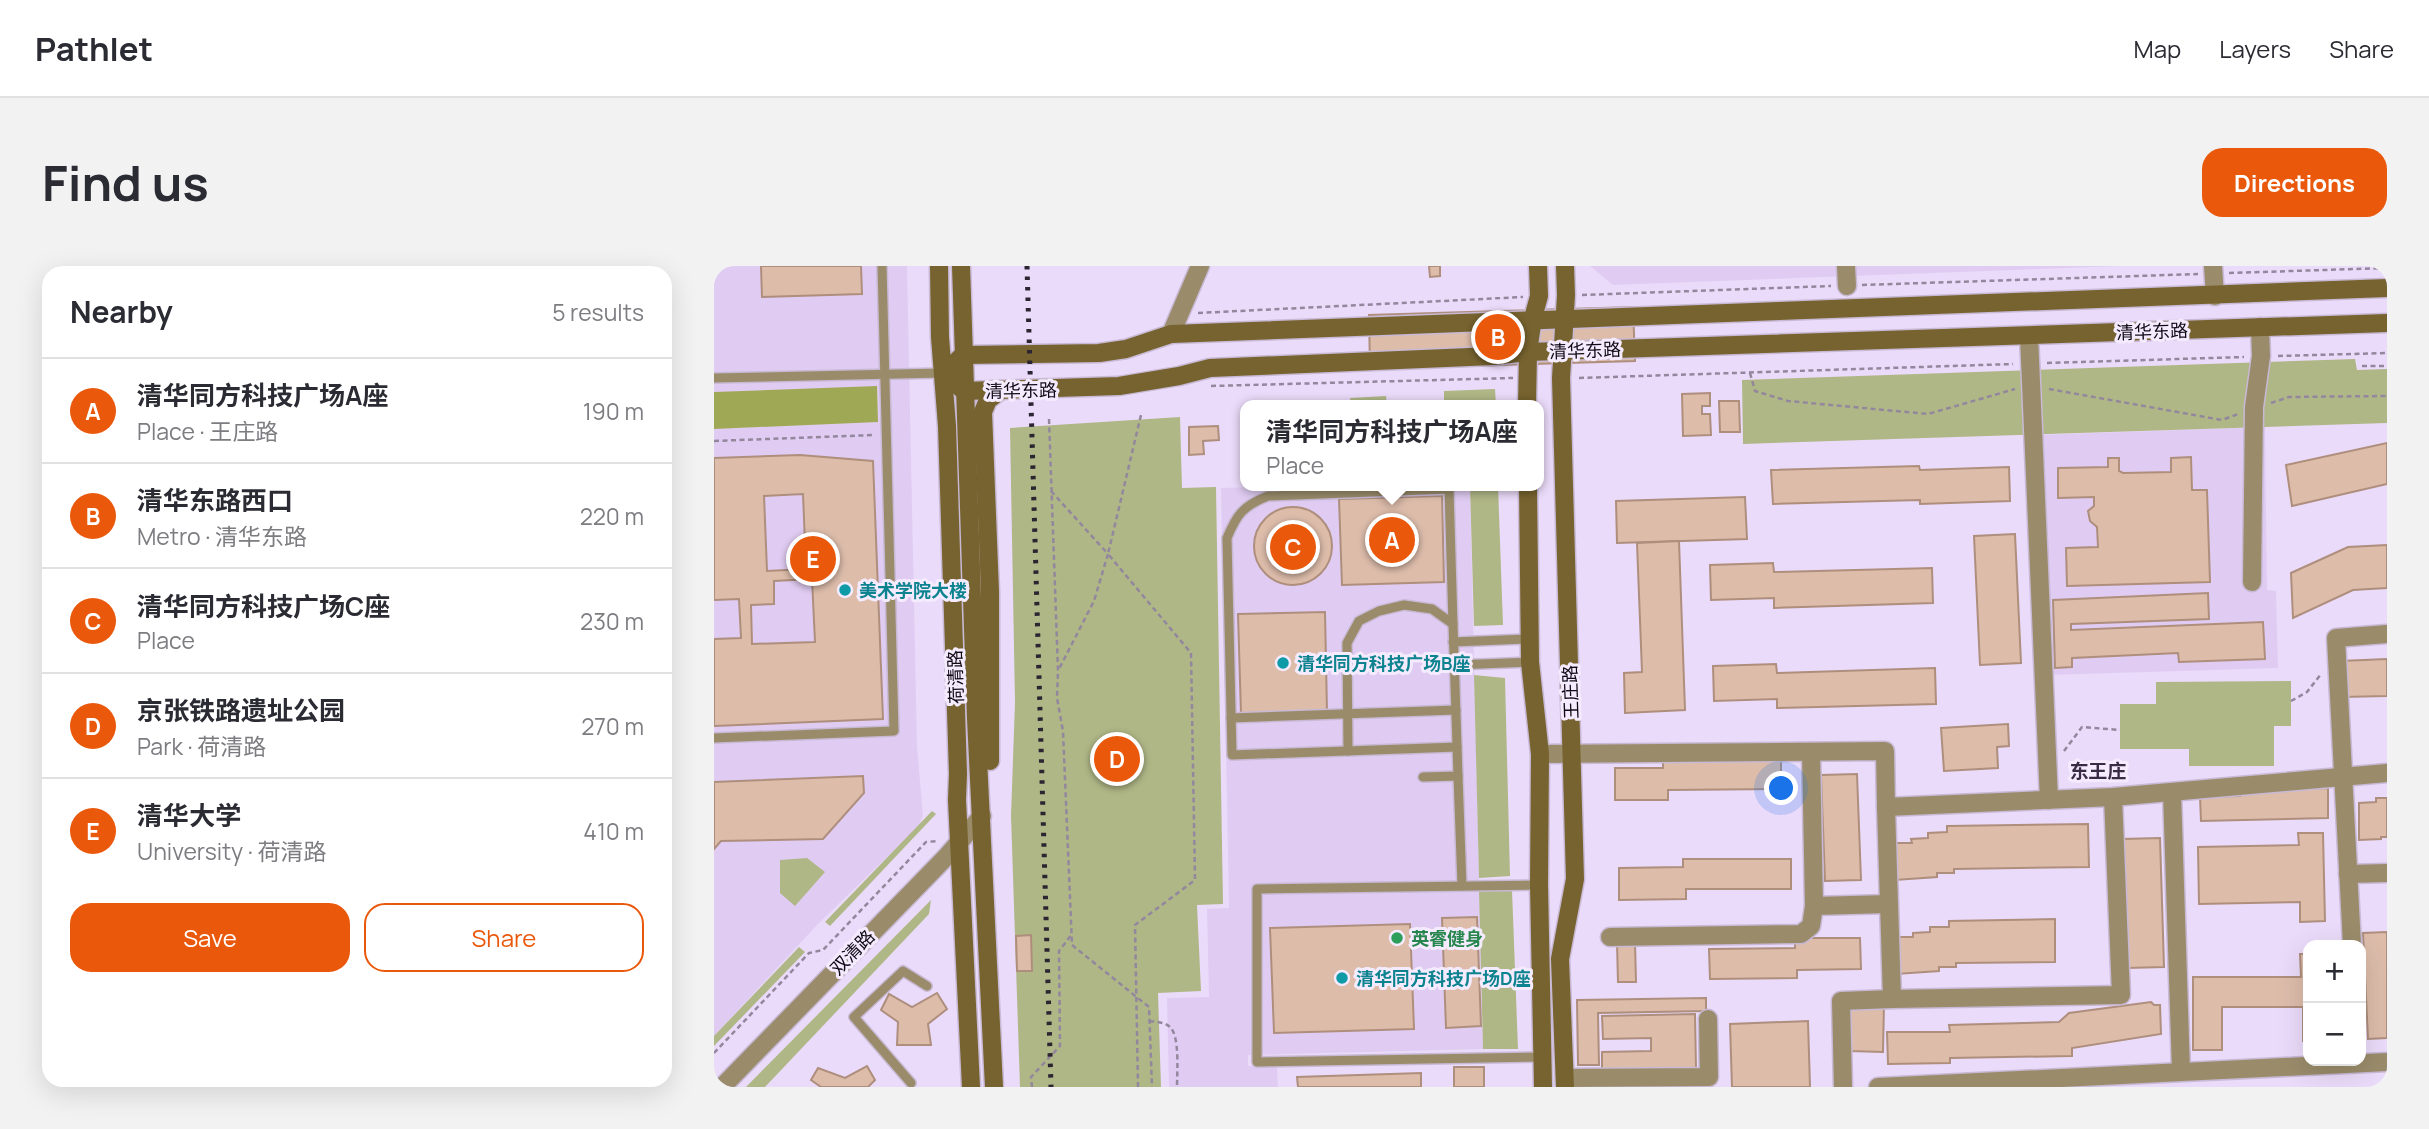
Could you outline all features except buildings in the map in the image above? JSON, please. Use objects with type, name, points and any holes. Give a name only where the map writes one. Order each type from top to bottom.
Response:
[{"type":"main road","name":"荷清路","points":[[939,266],[959,841],[971,1087]]},
{"type":"main road","name":"荷清路","points":[[961,266],[994,1087]]},
{"type":"main road","points":[[1527,400],[1528,352],[1539,296],[1538,266]]},
{"type":"main road","points":[[1565,266],[1566,295]]},
{"type":"main road","name":"清华东路","points":[[963,355],[1099,353],[1126,349],[1171,334],[1533,318],[2387,288]]},
{"type":"main road","name":"王庄路","points":[[1565,1083],[1560,959],[1575,880],[1561,378],[1566,295]]},
{"type":"main road","name":"清华东路","points":[[944,373],[964,391],[1119,386],[1210,368],[1493,356],[1528,352],[2387,323]]},
{"type":"main road","points":[[944,373],[963,355]]},
{"type":"main road","points":[[982,816],[990,770],[990,592],[983,412],[988,400],[1001,390]]},
{"type":"main road","name":"王庄路","points":[[1528,491],[1530,662],[1540,754],[1539,885],[1543,1087]]},
{"type":"street","points":[[1171,334],[1200,266]]},
{"type":"street","points":[[1846,266],[1847,286]]},
{"type":"street","points":[[2213,270],[2215,296]]},
{"type":"street","points":[[2252,582],[2254,407],[2260,356],[2260,327]]},
{"type":"street","points":[[2029,335],[2029,386],[2049,800]]},
{"type":"street","points":[[2352,940],[2336,638],[2387,634]]},
{"type":"street","points":[[1540,754],[1885,751],[1892,999]]},
{"type":"street","points":[[1609,937],[1801,934],[1811,926],[1814,906],[1811,752]]},
{"type":"street","points":[[1886,807],[2113,797],[2387,773]]},
{"type":"street","points":[[2172,792],[2181,1071]]},
{"type":"street","points":[[1843,1087],[1841,1001],[2121,995],[2113,797]]},
{"type":"street","name":"双清路","points":[[722,1087],[982,816]]},
{"type":"street","points":[[2348,874],[2387,873]]},
{"type":"street","points":[[1814,906],[1889,904]]},
{"type":"street","points":[[1565,1083],[1709,1077],[1708,1019]]},
{"type":"street","points":[[2366,1062],[2387,1062]]},
{"type":"street","points":[[1878,1087],[2303,1065]]},
{"type":"lane","points":[[714,738],[894,731],[882,266]]},
{"type":"lane","points":[[714,378],[944,373]]},
{"type":"lane","points":[[1397,491],[1268,496],[1250,503],[1236,517],[1227,538],[1232,755],[1457,747]]},
{"type":"lane","points":[[1449,491],[1462,886]]},
{"type":"lane","points":[[1348,751],[1347,643],[1359,621],[1379,611],[1404,605],[1432,609],[1453,624]]},
{"type":"lane","points":[[1453,642],[1529,639]]},
{"type":"lane","points":[[1454,665],[1530,662]]},
{"type":"lane","points":[[1231,718],[1456,710]]},
{"type":"lane","points":[[1423,777],[1458,776]]},
{"type":"lane","points":[[1539,885],[1256,889],[1257,1062],[1542,1057]]},
{"type":"lane","points":[[912,1086],[853,1017],[903,971],[927,986]]},
{"type":"path","points":[[1566,295],[2213,270],[2387,268]]},
{"type":"path","points":[[1561,378],[2387,353]]},
{"type":"path","points":[[2362,366],[2387,366]]},
{"type":"path","points":[[1749,373],[1755,391],[1788,401],[1928,414],[2029,386],[2222,420],[2289,397],[2387,396]]},
{"type":"path","points":[[1208,387],[1528,378]]},
{"type":"path","points":[[1058,671],[1094,601],[1141,415]]},
{"type":"path","points":[[1049,419],[1057,698],[1063,731],[1072,945],[1149,1007],[1152,1087]]},
{"type":"path","points":[[714,441],[887,435]]},
{"type":"path","points":[[1051,491],[1191,653],[1195,880],[1135,925],[1138,1087]]},
{"type":"path","points":[[2291,701],[2307,692],[2337,652]]},
{"type":"path","points":[[2047,755],[2063,751],[2082,727],[2120,730]]},
{"type":"path","points":[[714,1053],[809,953],[823,950],[926,842],[959,841]]},
{"type":"path","points":[[1032,1087],[1031,1077],[1060,1046],[1059,951],[1072,934]]},
{"type":"path","points":[[1149,1021],[1164,1023],[1172,1028],[1176,1037],[1177,1087]]},
{"type":"shaded area","points":[[714,266],[907,266],[917,746],[923,816],[918,827],[817,925],[714,1036]]},
{"type":"shaded area","points":[[1590,266],[2121,266],[1613,285]]},
{"type":"shaded area","points":[[2265,427],[2267,590],[2276,591],[2278,668],[2050,675],[2036,435]]},
{"type":"shaded area","points":[[1240,487],[1240,491],[1470,491],[1483,1049],[1248,1055],[1248,1066],[1277,1066],[1278,1087],[1169,1087],[1167,998],[1209,997],[1207,909],[1229,908],[1221,488]]},
{"type":"green space","points":[[2355,359],[2357,370],[2387,369],[2387,423],[1743,444],[1742,380]]},
{"type":"green space","points":[[877,386],[878,422],[714,429],[714,392]]},
{"type":"green space","points":[[1495,389],[1496,400],[1444,400],[1444,391]]},
{"type":"green space","points":[[1386,396],[1386,400],[1350,400]]},
{"type":"green space","points":[[1180,417],[1182,488],[1216,487],[1223,904],[1197,905],[1201,991],[1158,993],[1161,1087],[1020,1087],[1011,816],[1015,702],[1010,428]]},
{"type":"green space","points":[[1470,491],[1498,491],[1503,625],[1474,626]]},
{"type":"green space","points":[[1474,675],[1505,678],[1510,876],[1479,878]]},
{"type":"green space","points":[[2291,681],[2291,726],[2274,726],[2274,766],[2189,766],[2189,749],[2120,749],[2120,704],[2156,704],[2156,682]]},
{"type":"green space","points":[[932,811],[936,814],[830,926],[825,922]]},
{"type":"green space","points":[[807,858],[825,872],[795,906],[780,893],[780,860]]},
{"type":"green space","points":[[1512,890],[1518,1049],[1483,1049],[1479,891]]},
{"type":"green space","points":[[931,900],[929,914],[765,1087],[746,1087]]},
{"type":"green space","points":[[799,947],[805,952],[714,1046],[714,1036]]},
{"type":"railway","points":[[1027,266],[1051,1087]]},
{"type":"place","name":"清华东路西口","points":[[1498,337]]},
{"type":"place","name":"清华同方科技广场A座","points":[[1392,540]]},
{"type":"place","name":"清华同方科技广场C座","points":[[1293,547]]},
{"type":"place","name":"清华大学","points":[[813,559]]},
{"type":"place","name":"美术学院大楼","points":[[845,590]]},
{"type":"place","name":"清华同方科技广场B座","points":[[1283,663]]},
{"type":"place","name":"京张铁路遗址公园","points":[[1117,759]]},
{"type":"place","name":"英睿健身","points":[[1397,938]]},
{"type":"place","name":"清华同方科技广场D座","points":[[1342,978]]},
{"type":"district","name":"东王庄","points":[[2098,771]]}]
